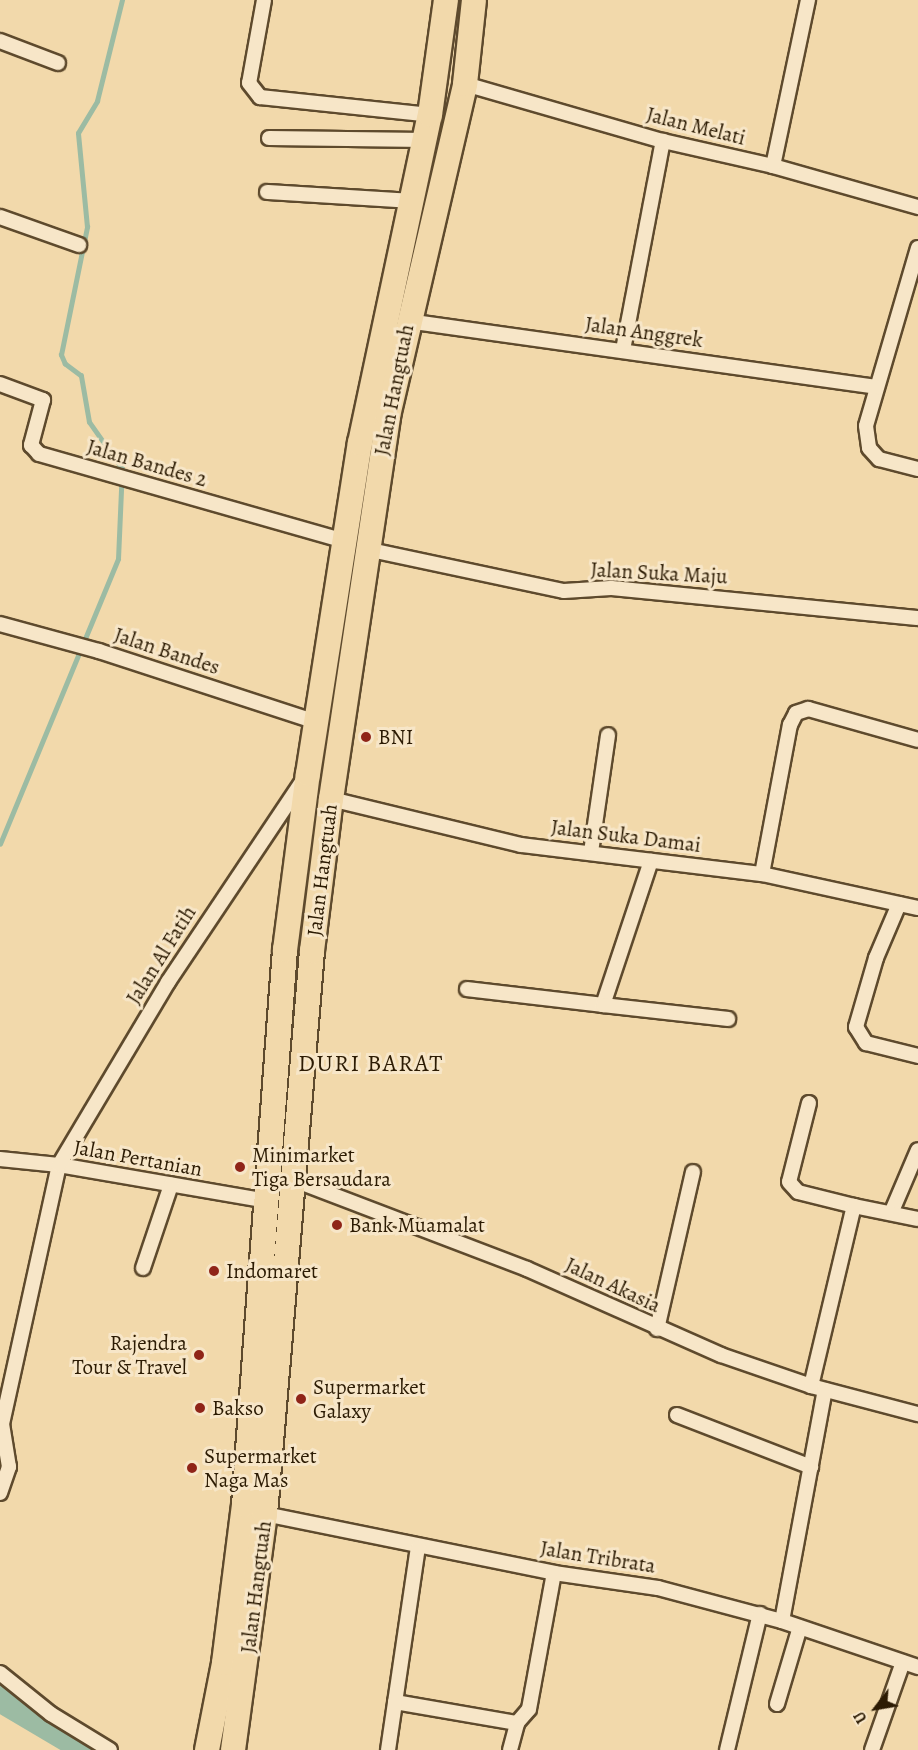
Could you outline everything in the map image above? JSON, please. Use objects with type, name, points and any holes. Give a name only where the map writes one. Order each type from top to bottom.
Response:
[{"type":"highway","name":"Jalan Hangtuah","points":[[233,1750],[265,1514],[312,951],[331,799],[346,622],[356,545],[360,442],[414,201],[430,115],[446,0]]},
{"type":"highway","name":"Jalan Hangtuah","points":[[356,545],[406,321],[465,84],[474,0]]},
{"type":"highway","name":"Jalan Hangtuah","points":[[207,1750],[224,1663],[244,1505],[285,950],[308,774],[346,622]]},
{"type":"street","points":[[264,0],[249,83],[261,97],[430,115]]},
{"type":"street","points":[[773,166],[808,0]]},
{"type":"street","points":[[0,41],[58,63]]},
{"type":"street","name":"Jalan Melati","points":[[465,84],[663,141],[773,166],[918,207]]},
{"type":"street","points":[[269,138],[425,140]]},
{"type":"street","points":[[623,350],[663,141]]},
{"type":"street","points":[[267,192],[414,201]]},
{"type":"street","points":[[0,217],[79,245]]},
{"type":"street","points":[[918,248],[866,426],[869,448],[885,462],[918,469]]},
{"type":"street","name":"Jalan Anggrek","points":[[406,321],[876,387]]},
{"type":"street","name":"Jalan Bandes 2","points":[[0,384],[43,400],[31,445],[35,452],[356,545]]},
{"type":"street","name":"Jalan Suka Maju","points":[[356,545],[564,591],[611,588],[918,618]]},
{"type":"street","name":"Jalan Bandes","points":[[0,624],[99,651],[319,723]]},
{"type":"street","points":[[762,874],[790,725],[796,713],[808,709],[918,740]]},
{"type":"street","points":[[591,852],[608,735]]},
{"type":"street","name":"Jalan Al Fatih","points":[[0,1493],[9,1467],[2,1424],[59,1165],[168,982],[308,774]]},
{"type":"street","name":"Jalan Suka Damai","points":[[331,799],[520,845],[762,874],[918,908]]},
{"type":"street","points":[[603,1005],[651,861]]},
{"type":"street","points":[[899,904],[876,958],[857,1032],[866,1043],[918,1056]]},
{"type":"street","points":[[467,989],[728,1019]]},
{"type":"street","points":[[809,1103],[789,1182],[798,1192],[855,1206],[892,1211],[918,1219]]},
{"type":"street","points":[[892,1211],[918,1150]]},
{"type":"street","name":"Jalan Pertanian","points":[[0,1159],[59,1165],[267,1201]]},
{"type":"street","points":[[657,1329],[693,1172]]},
{"type":"street","name":"Jalan Akasia","points":[[294,1180],[527,1269],[657,1329],[818,1388],[918,1414]]},
{"type":"street","points":[[143,1268],[171,1185]]},
{"type":"street","points":[[782,1621],[811,1467],[818,1388],[855,1206]]},
{"type":"street","points":[[677,1415],[811,1467]]},
{"type":"street","name":"Jalan Tribrata","points":[[265,1514],[418,1547],[658,1588],[760,1614],[918,1667]]},
{"type":"street","points":[[388,1750],[418,1547]]},
{"type":"street","points":[[510,1750],[517,1722],[529,1709],[554,1572]]},
{"type":"street","points":[[727,1750],[760,1614]]},
{"type":"street","points":[[777,1704],[800,1627]]},
{"type":"street","points":[[872,1750],[903,1662]]},
{"type":"street","points":[[0,1673],[51,1714],[110,1750]]},
{"type":"street","points":[[395,1702],[517,1722]]},
{"type":"waterway","points":[[0,844],[118,559],[122,469],[89,422],[81,376],[65,364],[61,355],[87,227],[78,133],[97,101],[122,0]]},
{"type":"waterway","points":[[0,1698],[88,1750]]},
{"type":"place","name":"BNI","points":[[366,737]]},
{"type":"place","name":"Minimarket Tiga Bersaudara","points":[[240,1167]]},
{"type":"place","name":"Bank Muamalat","points":[[337,1225]]},
{"type":"place","name":"Indomaret","points":[[214,1271]]},
{"type":"place","name":"Rajendra Tour & Travel","points":[[199,1355]]},
{"type":"place","name":"Supermarket Galaxy","points":[[301,1399]]},
{"type":"place","name":"Bakso","points":[[200,1408]]},
{"type":"place","name":"Supermarket Naga Mas","points":[[192,1468]]},
{"type":"district","name":"DURI BARAT","points":[[371,1064]]}]
